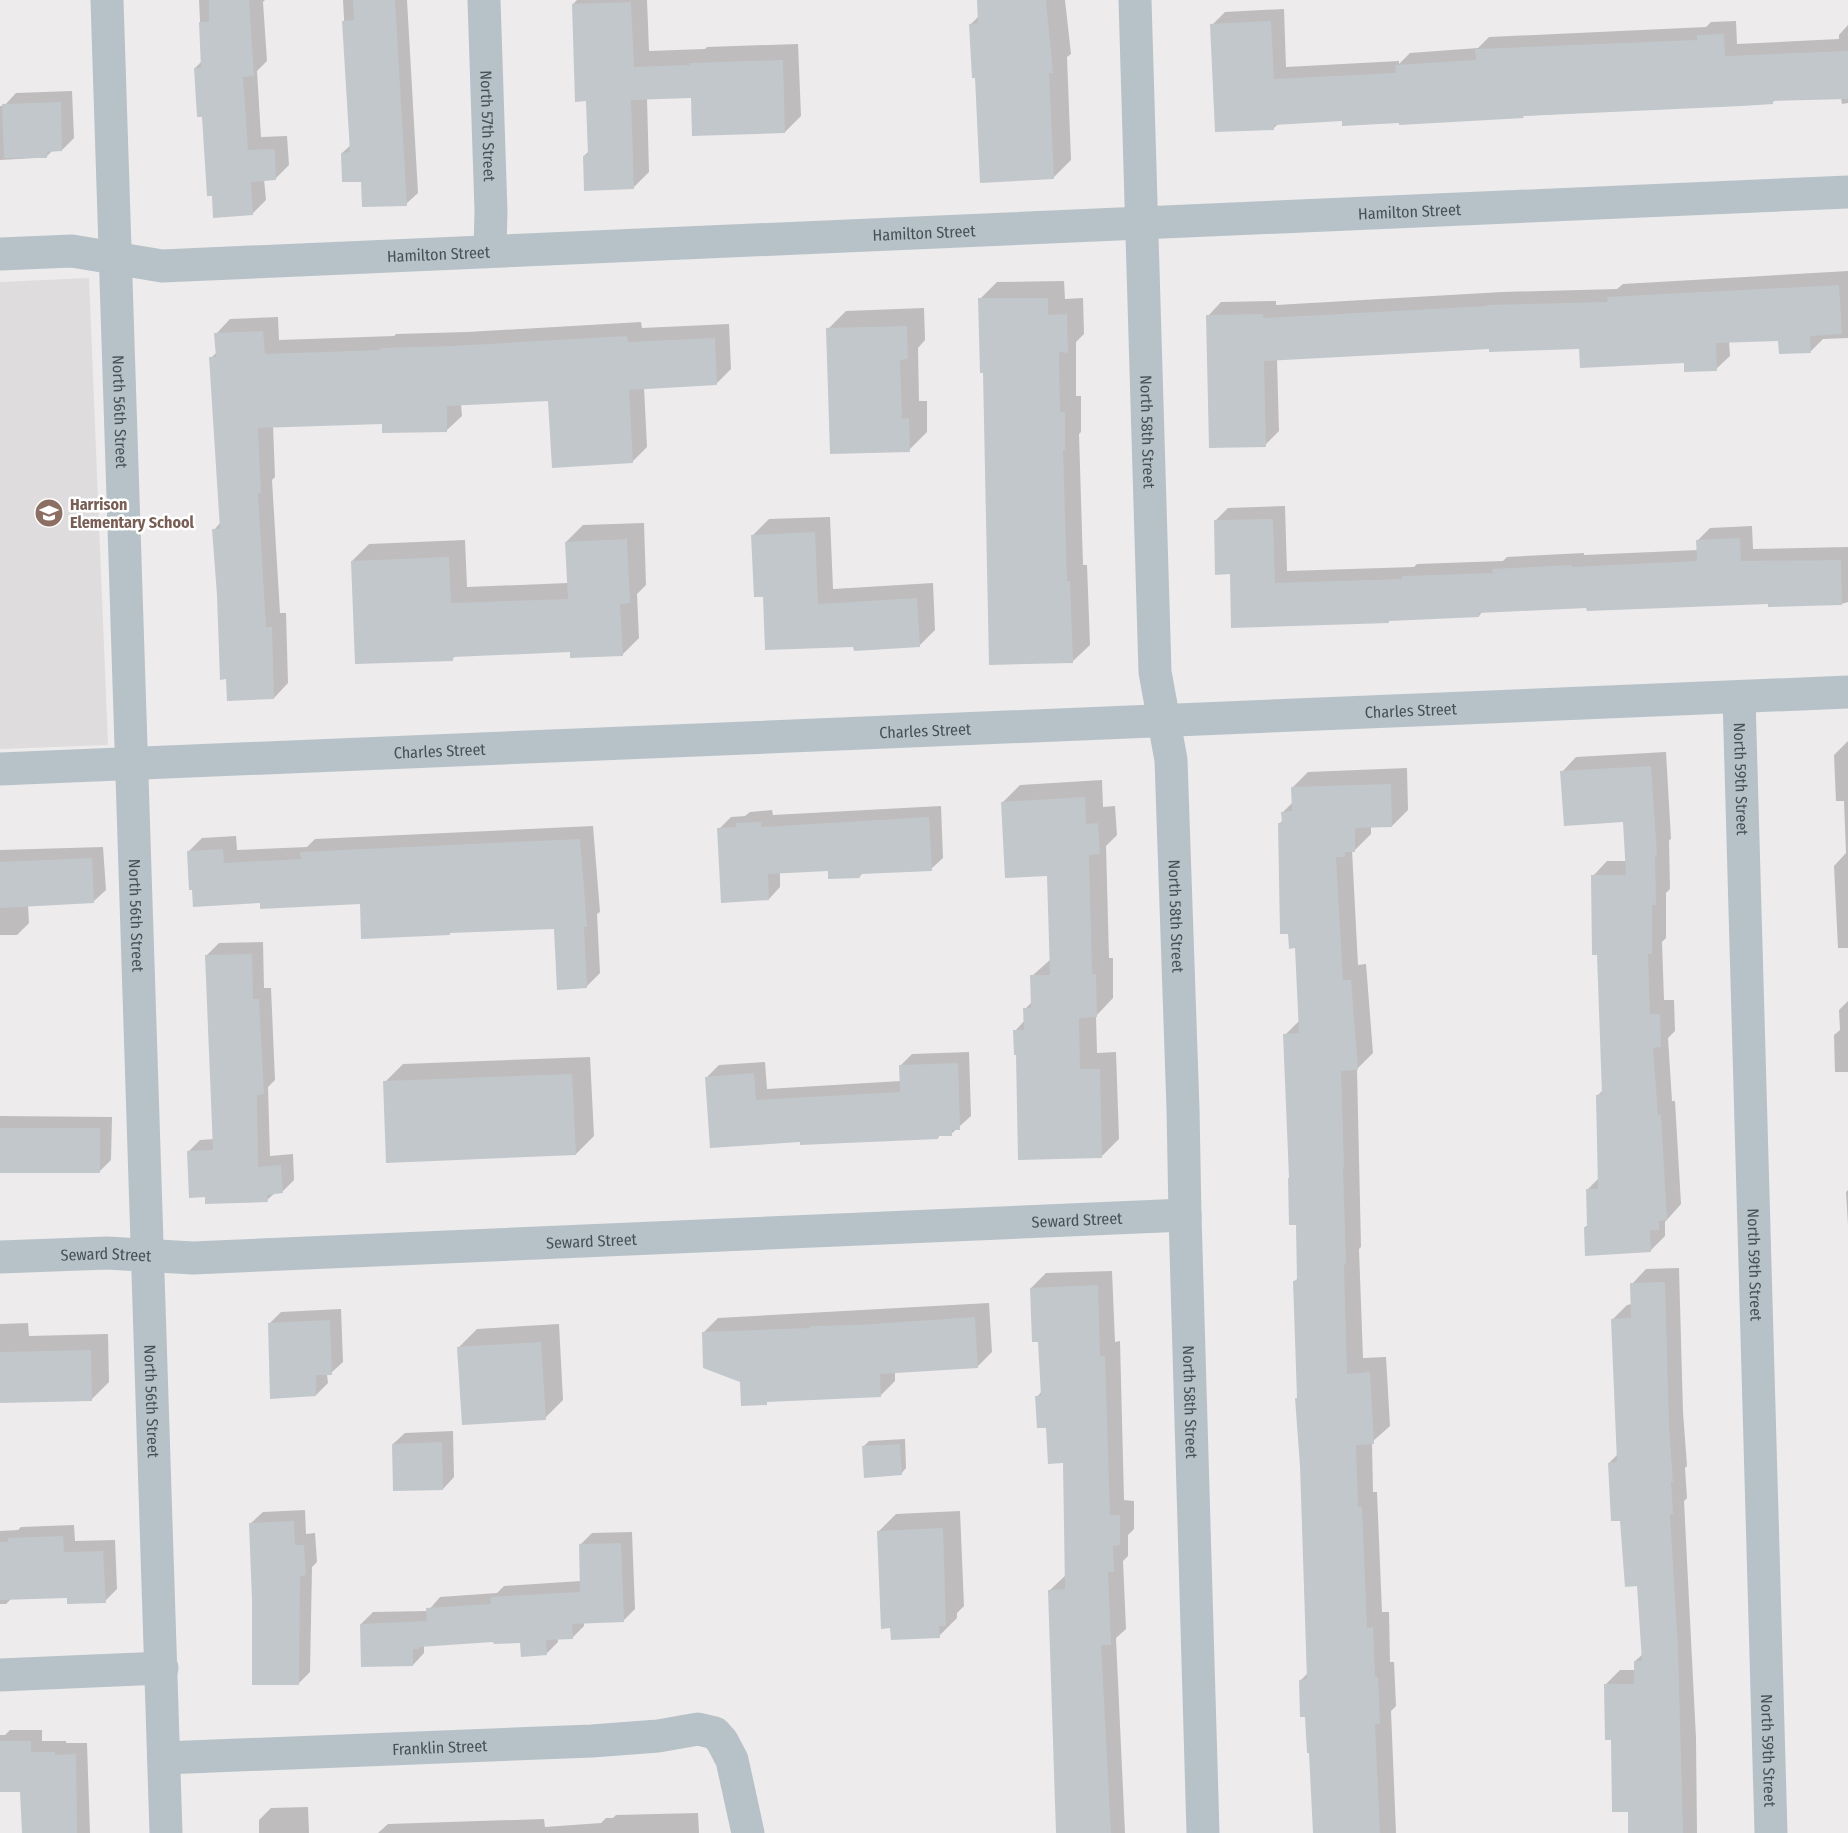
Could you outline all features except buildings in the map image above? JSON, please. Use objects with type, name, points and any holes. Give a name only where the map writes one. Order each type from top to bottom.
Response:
[{"type":"street","name":"North 56th Street","points":[[107,0],[166,1833]]},
{"type":"street","name":"North 57th Street","points":[[484,0],[491,211],[490,251]]},
{"type":"street","name":"North 58th Street","points":[[1136,0],[1155,672],[1171,760],[1203,1833]]},
{"type":"street","name":"Hamilton Street","points":[[0,254],[72,251],[162,266],[1848,192]]},
{"type":"street","name":"Charles Street","points":[[0,769],[1848,692]]},
{"type":"street","name":"North 59th Street","points":[[1738,696],[1771,1833]]},
{"type":"street","name":"Seward Street","points":[[0,1257],[107,1253],[205,1258],[1185,1215]]},
{"type":"street","points":[[0,1674],[162,1668]]},
{"type":"street","name":"Franklin Street","points":[[164,1758],[592,1741],[658,1736],[698,1729],[715,1733],[732,1760],[748,1833]]},
{"type":"shaded area","name":"Harrison Elementary School","points":[[89,278],[108,745],[0,749],[0,282]]},
{"type":"place","name":"Harrison Elementary School","points":[[49,513]]}]
